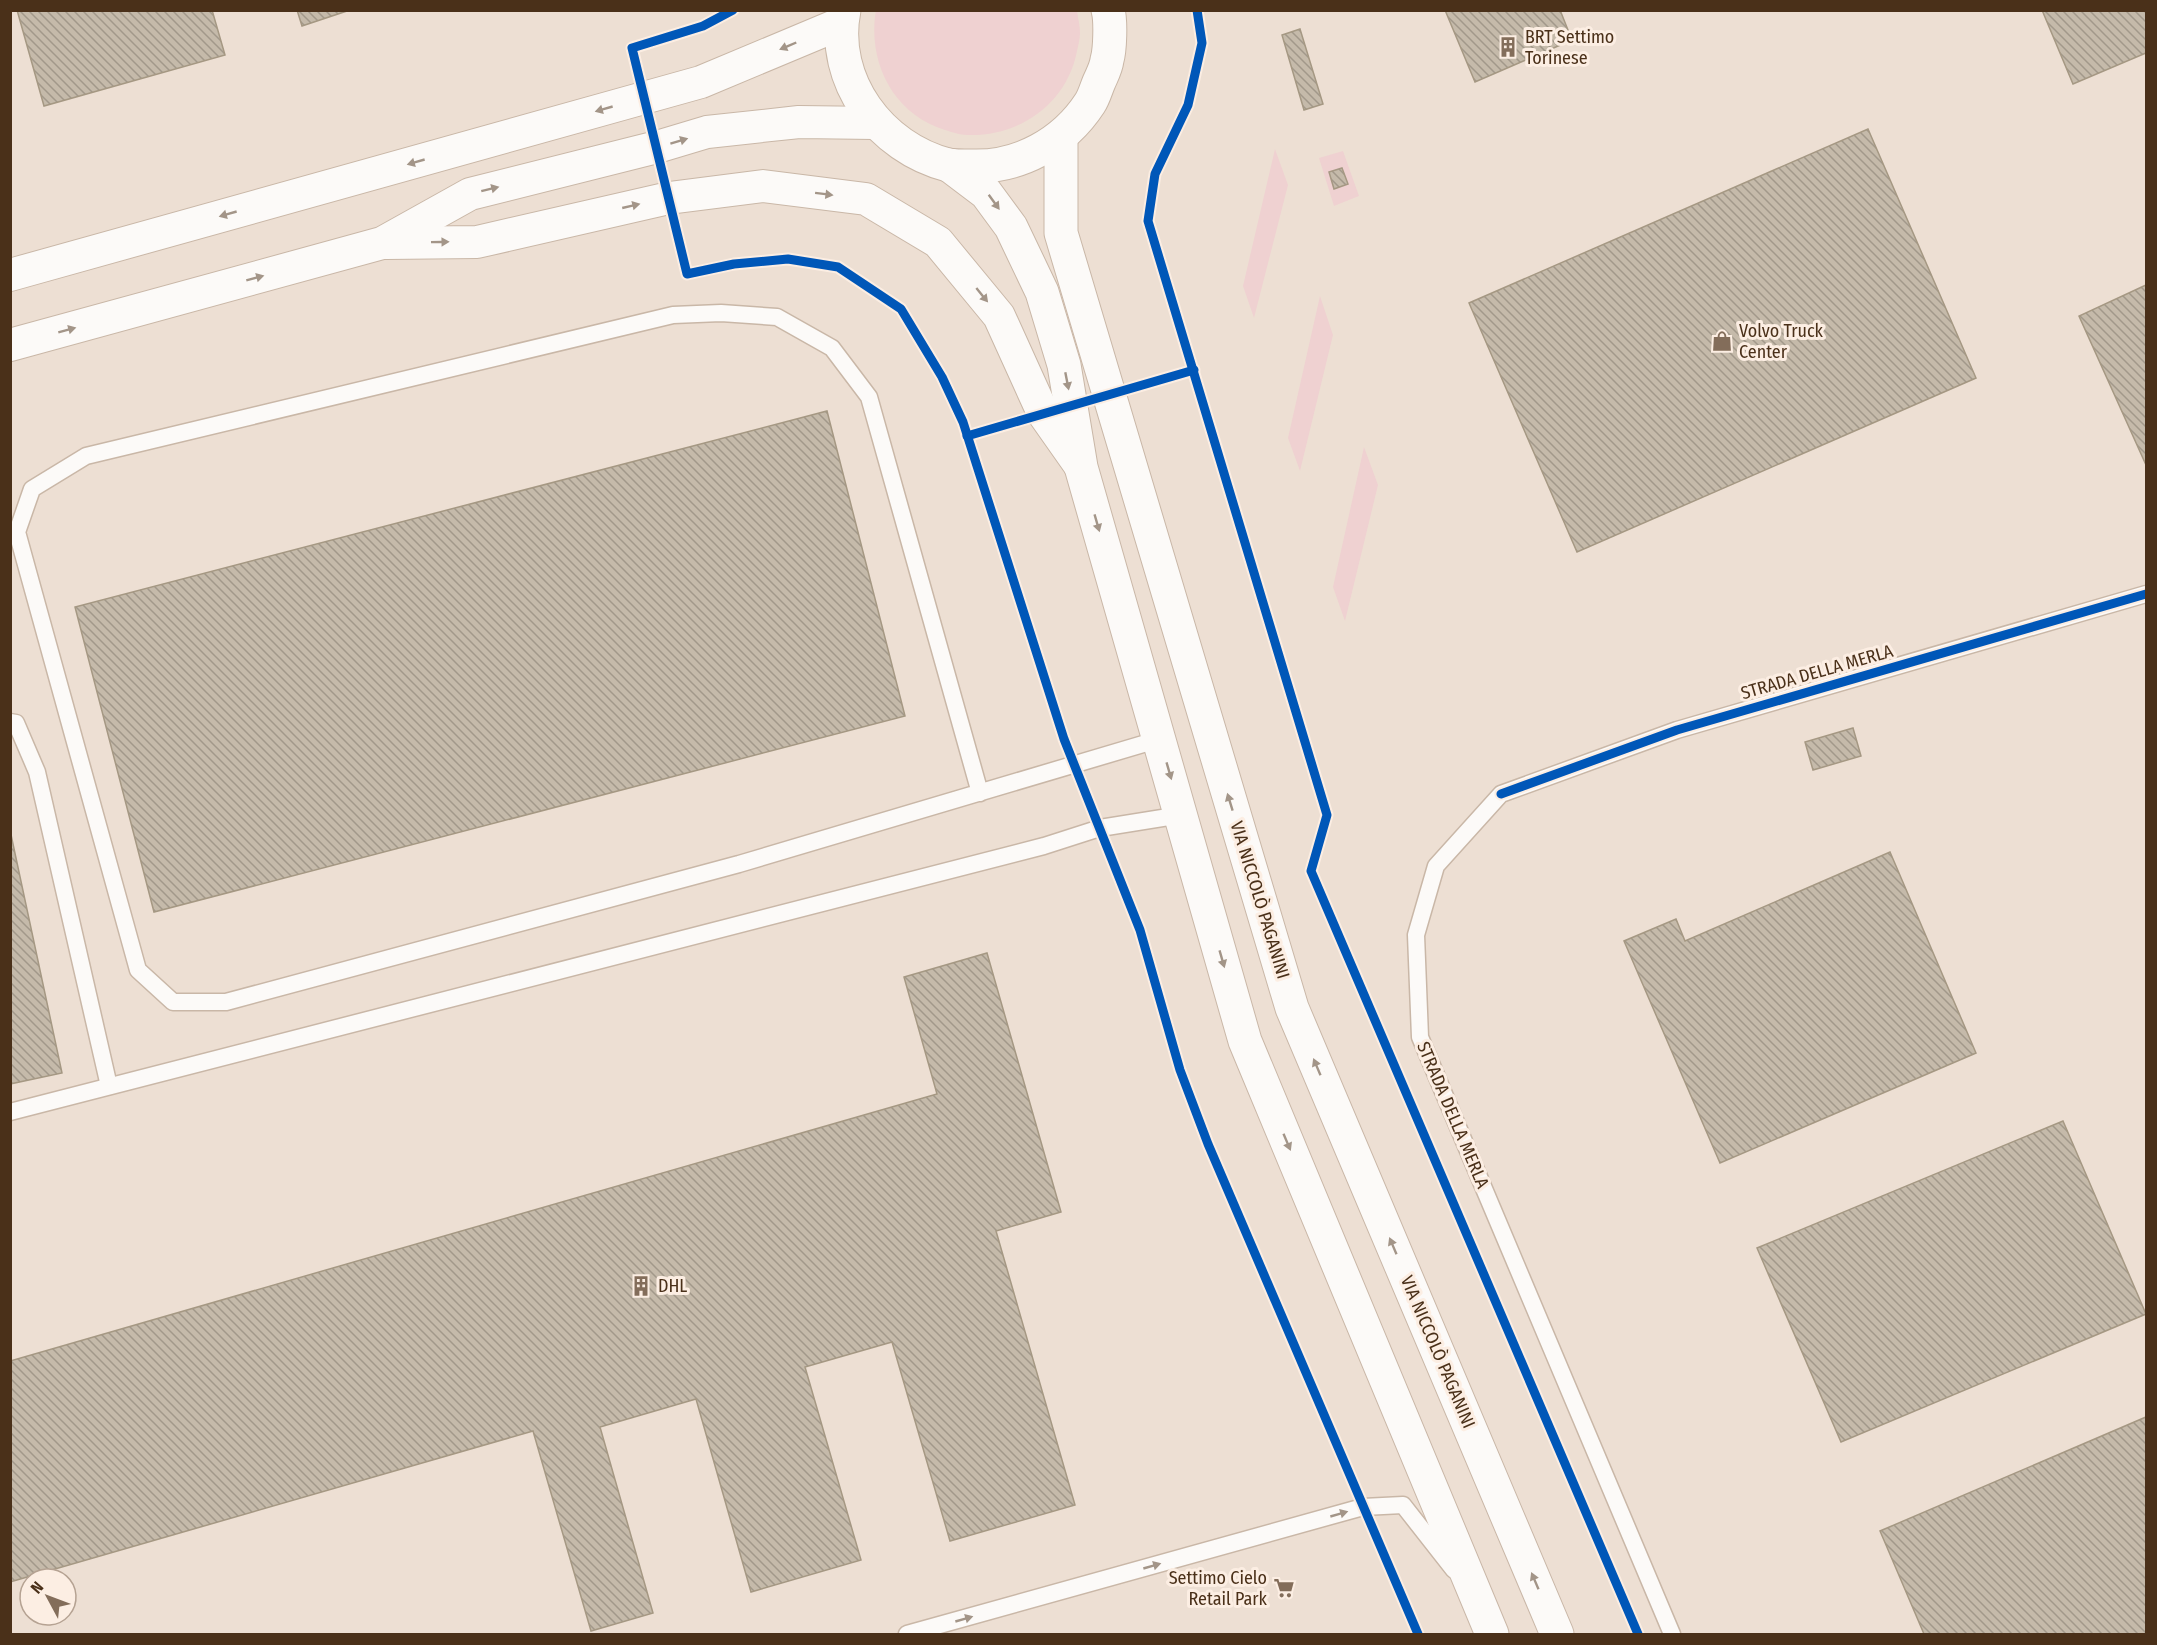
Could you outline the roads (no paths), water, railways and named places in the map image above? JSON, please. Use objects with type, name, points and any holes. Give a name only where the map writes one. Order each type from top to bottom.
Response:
[{"type":"street","points":[[949,165],[989,166],[1027,157],[1061,136],[1091,102],[1108,60],[1108,10]]},
{"type":"street","points":[[10,275],[701,82],[843,17],[844,59],[855,93],[875,123],[909,150],[949,165],[986,193],[1011,227],[1042,292],[1064,365],[1081,467],[1245,1041],[1492,1635]]},
{"type":"street","points":[[10,345],[382,243],[470,194],[657,147],[707,132],[799,122],[875,123]]},
{"type":"street","name":"VIA NICCOLÒ PAGANINI","points":[[1061,136],[1061,233],[1292,1008],[1557,1635]]},
{"type":"street","points":[[382,243],[477,242],[669,198],[763,186],[866,199],[938,242],[999,316],[1043,413],[1081,467]]},
{"type":"lane","points":[[980,793],[869,397],[832,348],[777,317],[721,313],[674,315],[86,456],[32,489],[16,532],[138,970],[173,1002],[226,1002],[739,864],[980,793],[1160,739]]},
{"type":"lane","name":"STRADA DELLA MERLA","points":[[1672,1635],[1420,1037],[1416,935],[1436,866],[1501,794],[1677,730],[2146,594]]},
{"type":"lane","points":[[10,722],[16,723],[37,772],[109,1086]]},
{"type":"lane","points":[[10,1112],[1044,846],[1100,828],[1181,815]]},
{"type":"lane","points":[[908,1635],[1373,1506],[1403,1505],[1479,1603]]},
{"type":"place","name":"BRT Settimo Torinese","points":[[1508,47]]},
{"type":"place","name":"Volvo Truck Center","points":[[1722,341]]},
{"type":"place","name":"DHL","points":[[641,1286]]},
{"type":"place","name":"Settimo Cielo Retail Park","points":[[1284,1588]]}]
